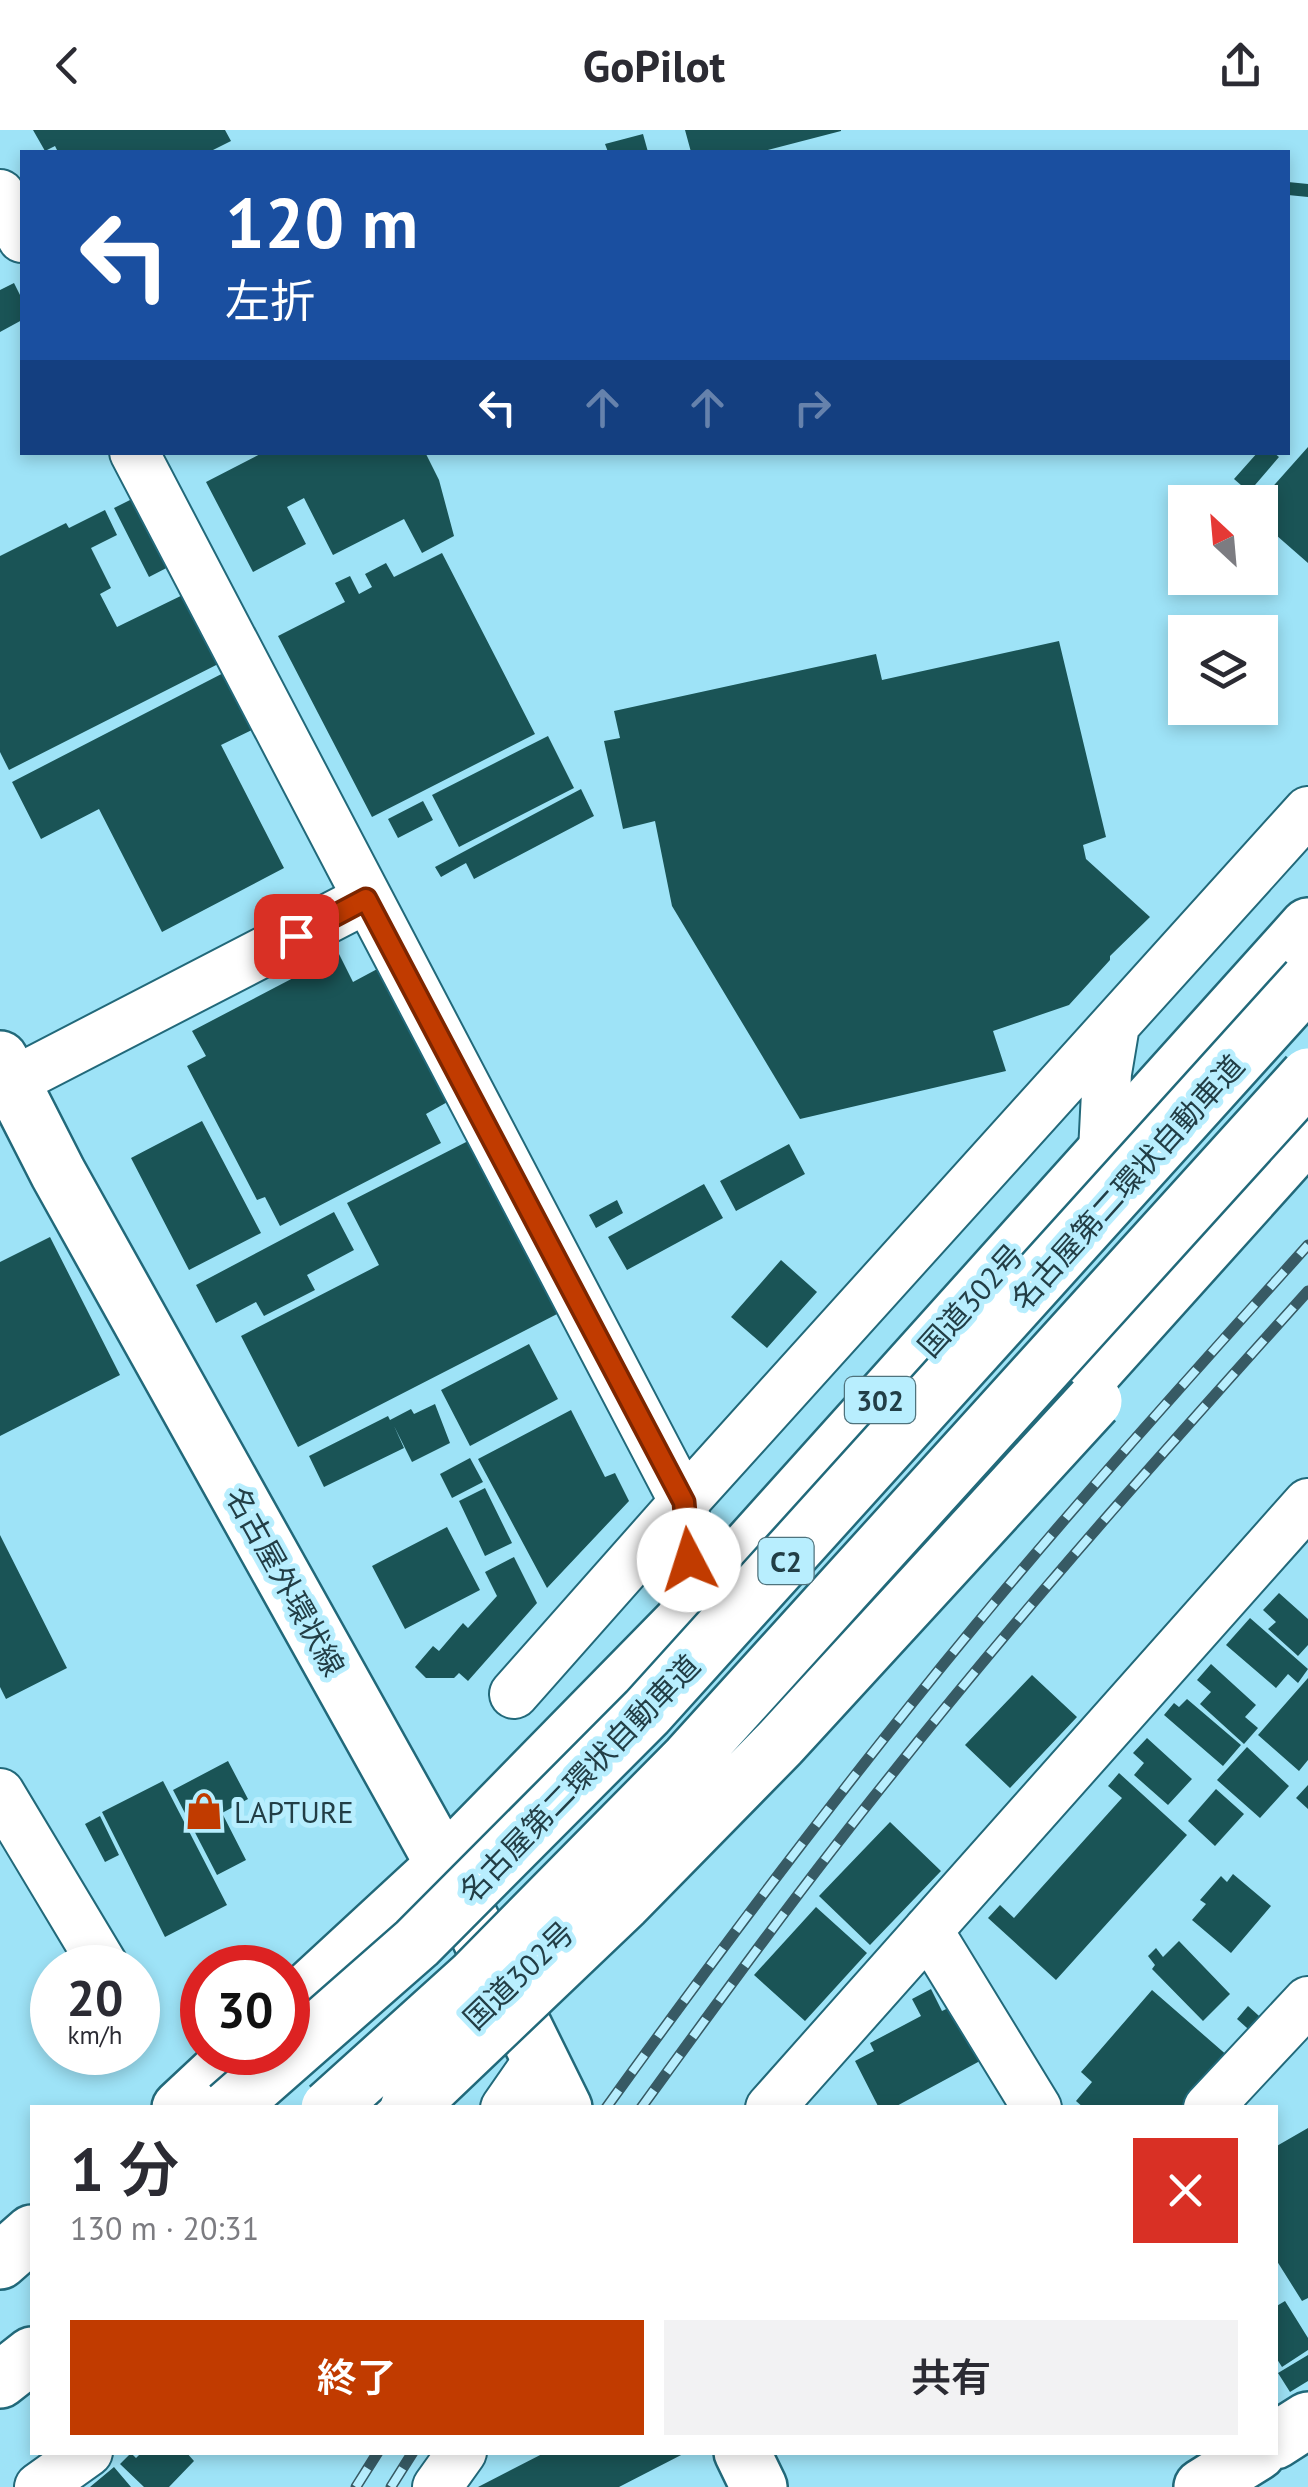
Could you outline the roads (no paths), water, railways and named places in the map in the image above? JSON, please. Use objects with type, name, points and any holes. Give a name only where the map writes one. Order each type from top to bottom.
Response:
[{"type":"main road","name":"国道302号","points":[[310,1989],[444,1865],[683,1621],[1308,926]]},
{"type":"main road","name":"名古屋第二環状自動車道","points":[[232,2105],[417,1943],[648,1712],[1308,981]]},
{"type":"main road","name":"名古屋外環状線","points":[[6,1071],[58,1173],[444,1865],[562,2105]]},
{"type":"main road","name":"C2","points":[[332,2105],[486,1965],[689,1760],[1308,1076]]},
{"type":"main road","name":"国道302号","points":[[376,2105],[506,1990],[640,1856],[902,1582],[1308,1132]]},
{"type":"main road","points":[[411,2105],[624,1902],[780,1743],[1308,1170]]},
{"type":"main road","points":[[183,2105],[215,2075]]},
{"type":"main road","points":[[0,2261],[30,2236]]},
{"type":"main road","points":[[0,2273],[30,2253]]},
{"type":"main road","points":[[0,2295],[30,2271]]},
{"type":"main road","points":[[0,2380],[30,2356]]},
{"type":"main road","points":[[0,2417],[30,2391]]},
{"type":"main road","points":[[0,2417],[30,2400]]},
{"type":"main road","points":[[1278,2440],[1308,2420]]},
{"type":"main road","points":[[743,2455],[759,2487]]},
{"type":"street","points":[[0,194],[20,234]]},
{"type":"street","points":[[136,455],[684,1502],[689,1560],[683,1621]]},
{"type":"street","points":[[514,1694],[1300,823]]},
{"type":"street","points":[[6,1071],[366,899]]},
{"type":"street","points":[[1103,1152],[1107,1072],[1115,1025]]},
{"type":"street","points":[[773,2105],[1308,1503]]},
{"type":"street","points":[[0,1793],[90,1945]]},
{"type":"street","points":[[928,1930],[1035,2105]]},
{"type":"street","points":[[1211,2105],[1308,2001]]},
{"type":"street","points":[[506,2105],[538,2060]]},
{"type":"street","points":[[437,2487],[460,2455]]},
{"type":"railway","points":[[608,2105],[786,1864],[926,1685],[1097,1482],[1308,1245]]},
{"type":"railway","points":[[643,2105],[796,1897],[942,1712],[1096,1529],[1308,1291]]},
{"type":"railway","points":[[356,2487],[376,2455]]},
{"type":"railway","points":[[391,2487],[411,2455]]},
{"type":"place","name":"LAPTURE","points":[[204,1811]]}]
